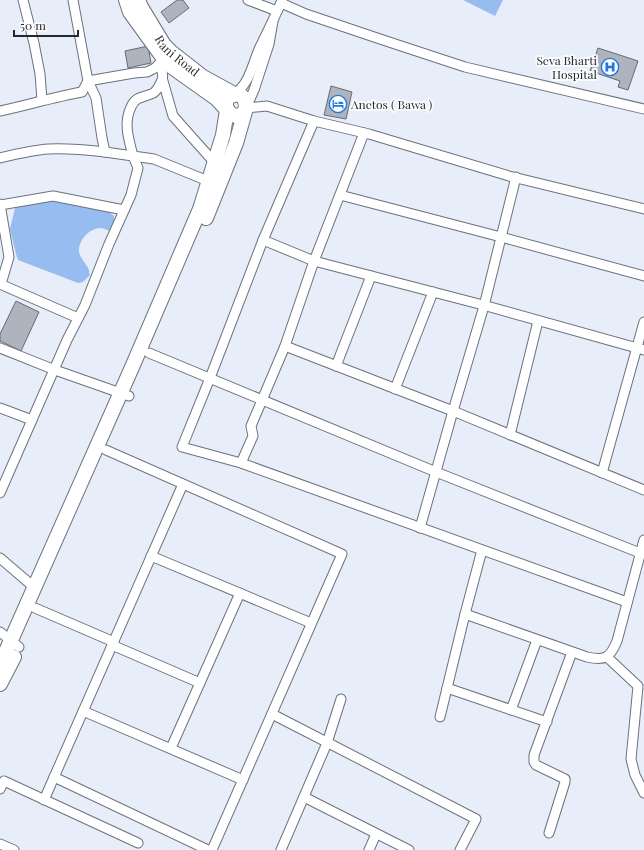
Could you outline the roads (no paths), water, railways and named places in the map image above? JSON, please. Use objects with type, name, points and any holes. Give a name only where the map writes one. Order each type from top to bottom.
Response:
[{"type":"highway","points":[[126,0],[130,12],[168,56],[172,67],[217,99],[230,114],[235,116],[239,115],[243,113],[246,108]]},
{"type":"highway","name":"Rani Road","points":[[138,0],[164,45],[168,56],[234,94]]},
{"type":"highway","points":[[0,665],[15,644],[36,608],[106,450],[125,395],[133,365],[200,209],[223,135],[227,100],[234,94],[244,97],[246,108],[236,143],[149,353],[125,395],[35,588],[15,644],[0,684]]},
{"type":"street","points":[[23,0],[40,74],[42,100]]},
{"type":"street","points":[[73,0],[88,81],[96,98],[105,152]]},
{"type":"street","points":[[248,0],[280,5],[465,67],[644,109]]},
{"type":"street","points":[[234,94],[240,91],[247,80],[261,44],[280,5]]},
{"type":"street","points":[[273,21],[269,44],[254,90],[246,108],[267,106],[314,121],[364,132],[516,177],[644,209]]},
{"type":"street","points":[[88,81],[147,72],[156,68],[168,56]]},
{"type":"street","points":[[168,56],[161,68],[163,81],[173,116],[214,162]]},
{"type":"street","points":[[0,110],[82,92],[88,81]]},
{"type":"street","points":[[0,493],[67,340],[84,305],[131,195],[138,168],[133,156],[127,130],[131,108],[136,99],[152,94],[163,81]]},
{"type":"street","points":[[314,121],[263,240],[182,447],[241,463],[627,602]]},
{"type":"street","points":[[241,463],[253,436],[252,426],[285,346],[314,261],[364,132]]},
{"type":"street","points":[[0,158],[26,152],[49,149],[78,149],[154,159],[208,181]]},
{"type":"street","points":[[420,528],[484,306],[516,177]]},
{"type":"street","points":[[340,195],[644,276]]},
{"type":"street","points":[[78,318],[1,284],[9,258],[0,204],[53,196],[124,210]]},
{"type":"street","points":[[263,240],[314,261],[640,349]]},
{"type":"street","points":[[336,366],[371,276]]},
{"type":"street","points":[[395,389],[433,292]]},
{"type":"street","points":[[510,435],[538,321]]},
{"type":"street","points":[[602,473],[640,349],[644,322]]},
{"type":"street","points":[[285,346],[453,411],[644,490]]},
{"type":"street","points":[[0,348],[54,370],[125,395]]},
{"type":"street","points":[[149,353],[436,472],[640,553]]},
{"type":"street","points":[[0,408],[32,420]]},
{"type":"street","points":[[106,450],[342,554],[212,850]]},
{"type":"street","points":[[44,800],[183,484]]},
{"type":"street","points":[[465,614],[587,657],[598,659],[607,657],[613,652],[618,641],[644,540]]},
{"type":"street","points":[[440,717],[482,550]]},
{"type":"street","points":[[152,556],[311,623]]},
{"type":"street","points":[[0,558],[35,588]]},
{"type":"street","points":[[171,748],[240,593]]},
{"type":"street","points":[[36,608],[200,683]]},
{"type":"street","points":[[0,632],[15,644]]},
{"type":"street","points":[[511,710],[537,640]]},
{"type":"street","points":[[549,833],[565,779],[536,765],[534,762],[534,756],[572,652]]},
{"type":"street","points":[[607,657],[638,686],[631,759],[635,775],[644,793]]},
{"type":"street","points":[[448,688],[547,722]]},
{"type":"street","points":[[280,850],[327,743],[341,699]]},
{"type":"street","points":[[84,711],[243,780]]},
{"type":"street","points":[[272,714],[476,819],[464,848]]},
{"type":"street","points":[[54,777],[208,850]]},
{"type":"street","points":[[0,789],[4,781],[138,843]]},
{"type":"street","points":[[304,797],[409,850]]},
{"type":"street","points":[[369,850],[376,834]]},
{"type":"street","points":[[0,844],[14,850]]},
{"type":"place","name":"Seva Bharti Hospital","points":[[610,67]]},
{"type":"place","name":"Anetos ( Bawa )","points":[[338,104]]}]
